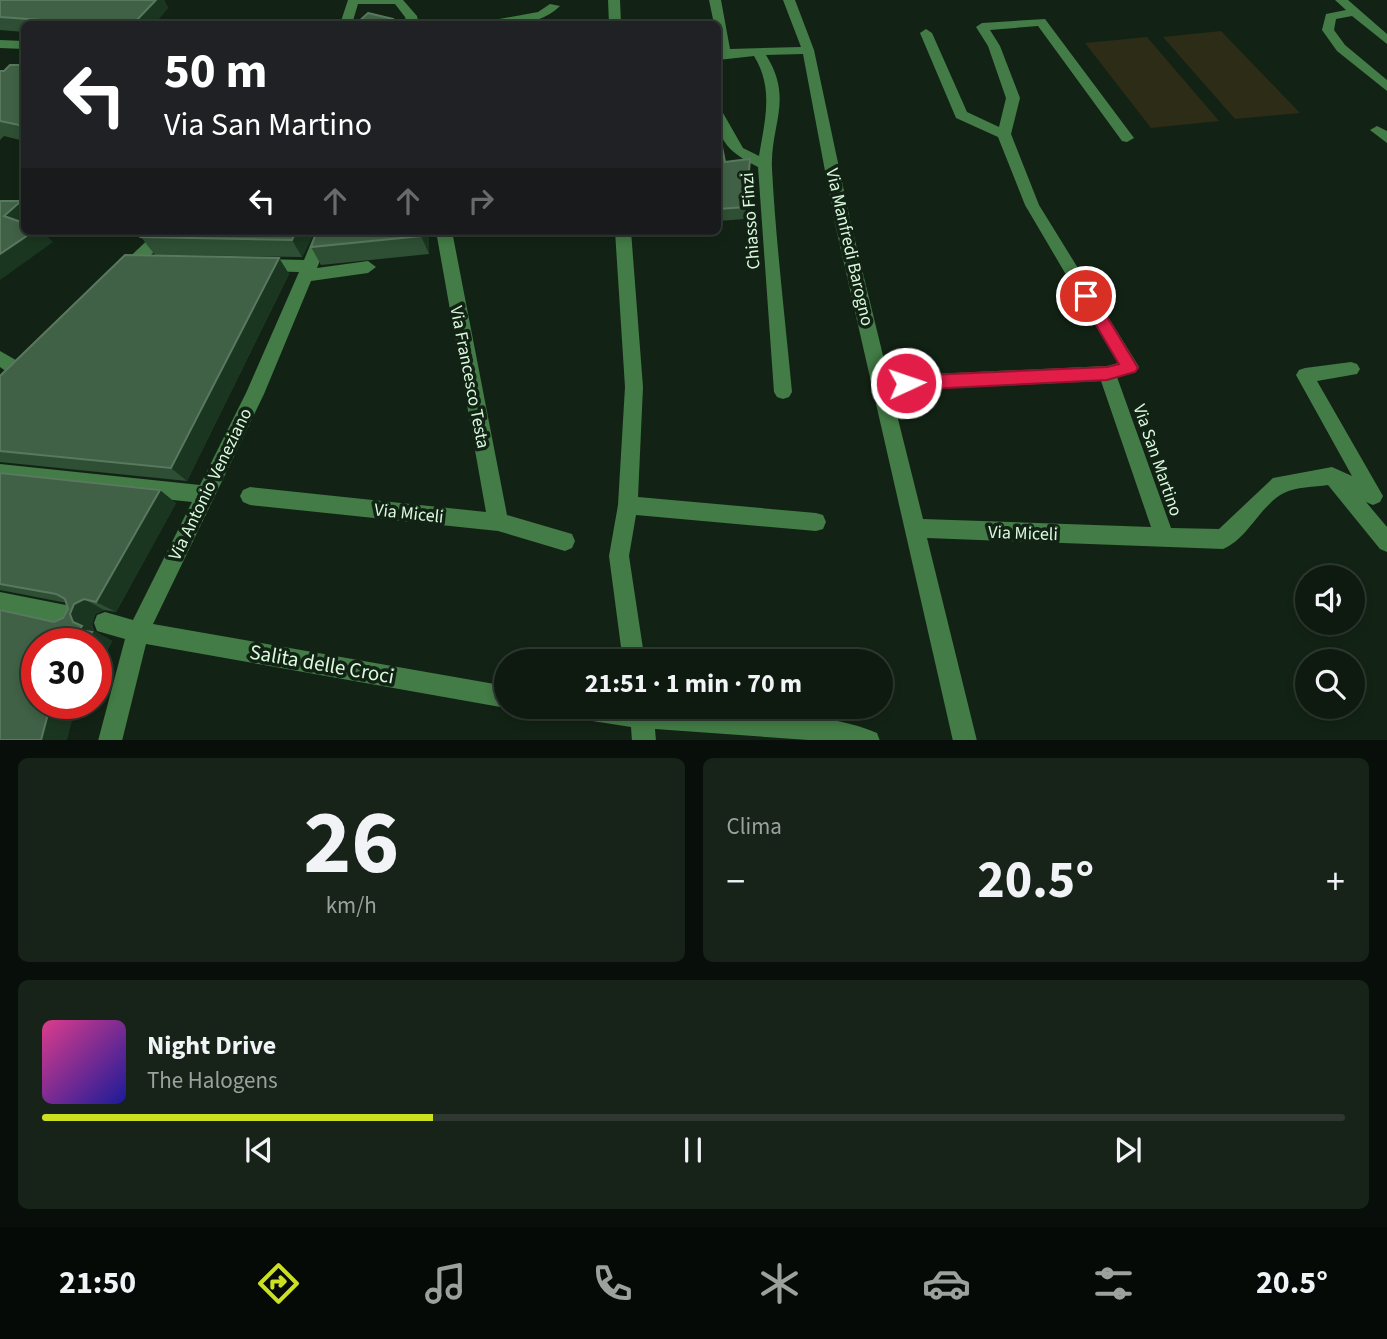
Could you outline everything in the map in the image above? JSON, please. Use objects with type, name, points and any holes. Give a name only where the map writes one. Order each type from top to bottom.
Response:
[{"type":"street","points":[[347,21],[354,0],[399,1]]},
{"type":"street","points":[[614,0],[615,21]]},
{"type":"street","points":[[715,0],[717,21]]},
{"type":"street","name":"Via Manfredi Barogno","points":[[789,0],[808,50],[843,224],[965,740]]},
{"type":"street","points":[[1340,0],[1387,40]]},
{"type":"street","points":[[377,17],[399,1]]},
{"type":"street","points":[[399,1],[412,21]]},
{"type":"street","points":[[510,21],[542,15],[554,6]]},
{"type":"street","points":[[1355,12],[1330,17],[1328,30],[1341,48],[1387,87]]},
{"type":"street","points":[[881,384],[1107,373],[1130,368],[1032,205],[1004,134],[1013,99],[994,46],[982,27],[1041,22],[1127,138]]},
{"type":"street","points":[[926,33],[961,115],[1004,134]]},
{"type":"street","points":[[0,44],[21,45]]},
{"type":"street","points":[[721,54],[808,50]]},
{"type":"street","name":"Chiasso Finzi","points":[[758,52],[771,73],[774,103],[765,165],[783,392]]},
{"type":"street","points":[[721,121],[738,152],[765,165]]},
{"type":"street","points":[[114,281],[163,235]]},
{"type":"street","name":"Via Antonio Veneziano","points":[[110,740],[138,632],[255,394],[322,235]]},
{"type":"street","name":"Via Francesco Testa","points":[[445,235],[498,522]]},
{"type":"street","points":[[623,235],[634,387],[628,505],[619,556],[632,649]]},
{"type":"street","points":[[132,263],[160,264]]},
{"type":"street","points":[[242,265],[307,271],[368,267]]},
{"type":"street","points":[[0,358],[26,368],[7,386]]},
{"type":"street","points":[[1332,476],[1373,496],[1305,375],[1351,369]]},
{"type":"street","name":"Via San Martino","points":[[1107,373],[1165,538]]},
{"type":"street","points":[[0,473],[205,494]]},
{"type":"street","points":[[1332,476],[1387,542]]},
{"type":"street","name":"Via Miceli","points":[[913,528],[1223,539],[1253,507],[1280,484],[1332,476]]},
{"type":"street","name":"Via Miceli","points":[[250,496],[498,522],[565,541]]},
{"type":"street","points":[[628,505],[816,522]]},
{"type":"street","points":[[0,602],[76,618]]},
{"type":"street","name":"Salita delle Croci","points":[[105,623],[138,632],[494,695]]},
{"type":"street","points":[[642,722],[818,728],[869,740]]},
{"type":"shaded area","points":[[1221,31],[1300,113],[1235,119],[1163,37]]},
{"type":"shaded area","points":[[1147,37],[1219,121],[1151,128],[1085,43]]},
{"type":"building","points":[[0,0],[156,0],[136,21],[57,21],[0,17]]},
{"type":"building","points":[[368,13],[393,19],[392,21],[359,21]]},
{"type":"building","points":[[10,65],[21,65],[21,125],[0,121],[0,71]]},
{"type":"building","points":[[721,142],[725,162],[750,159],[746,207],[721,209]]},
{"type":"building","points":[[0,201],[21,201],[4,216],[21,222],[21,235],[28,235],[0,254]]},
{"type":"building","points":[[143,235],[294,235],[292,240],[141,237]]},
{"type":"building","points":[[316,235],[421,235],[421,236],[311,247]]},
{"type":"building","points":[[125,255],[279,258],[171,468],[0,451],[0,376]]},
{"type":"building","points":[[0,473],[160,490],[96,602],[84,599],[74,604],[70,614],[73,622],[82,626],[80,628],[21,628],[21,719],[47,719],[41,740],[0,740],[0,610],[54,622],[63,618],[68,609],[65,599],[56,594],[0,584]]},
{"type":"route","points":[[906,383],[1107,373],[1130,368],[1086,296]]}]
